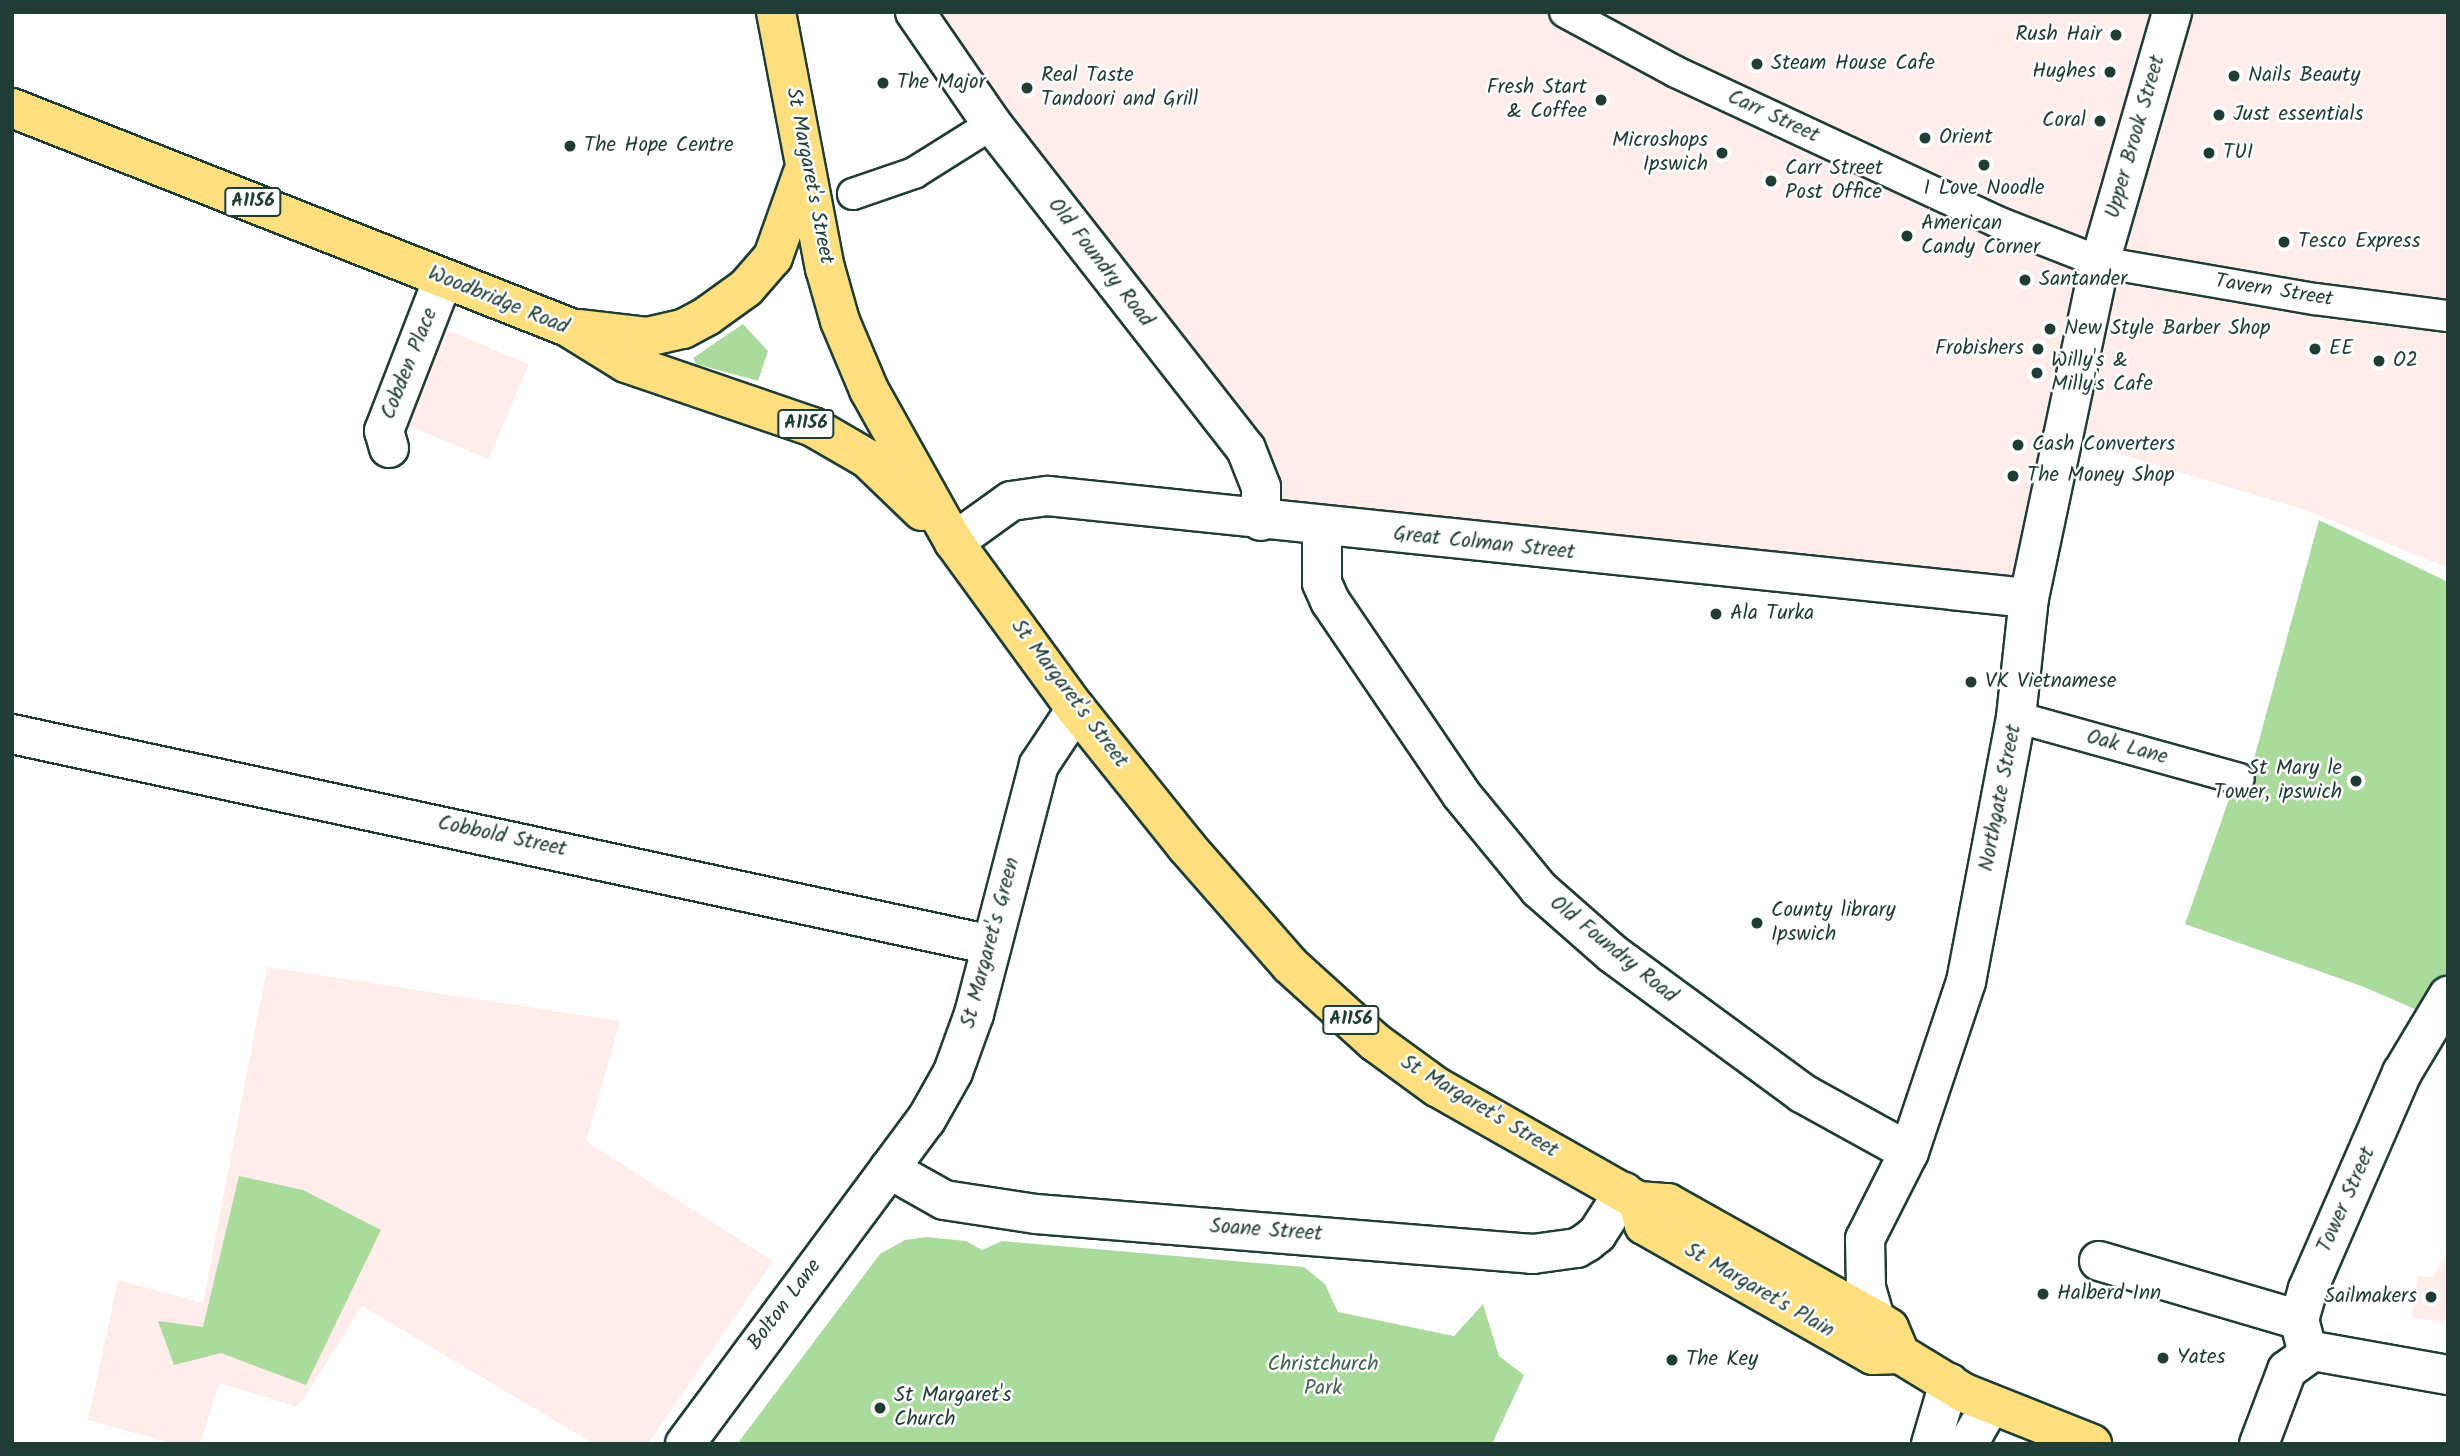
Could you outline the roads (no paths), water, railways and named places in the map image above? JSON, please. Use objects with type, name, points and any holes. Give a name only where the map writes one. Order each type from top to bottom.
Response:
[{"type":"main road","name":"St Margaret's Street","points":[[776,12],[787,53],[803,170],[825,268],[851,349],[954,542],[1076,709],[1186,846],[1290,965],[1375,1042],[1437,1087],[1631,1197]]},
{"type":"main road","name":"Woodbridge Road","points":[[12,108],[568,327],[626,363],[813,427],[868,459],[954,542]]},
{"type":"main road","name":"A1156","points":[[568,327],[647,337],[683,329],[707,316],[746,288],[773,257],[803,170]]},
{"type":"main road","name":"St Margaret's Plain","points":[[1631,1197],[1668,1203],[1889,1328],[1900,1354]]},
{"type":"main road","name":"St Margaret's Plain","points":[[1631,1197],[1644,1226],[1873,1355],[1900,1354],[1968,1393]]},
{"type":"main road","name":"A1156","points":[[1968,1393],[2091,1444]]},
{"type":"street","name":"Old Foundry Road","points":[[915,12],[992,124],[1246,449],[1261,487],[1261,521]]},
{"type":"street","name":"Carr Street","points":[[1565,12],[1676,72],[2000,222],[2100,262]]},
{"type":"street","name":"Upper Brook Street","points":[[2100,262],[2172,12]]},
{"type":"street","points":[[853,194],[914,173],[992,124]]},
{"type":"street","name":"Tavern Street","points":[[2100,262],[2315,299],[2448,316]]},
{"type":"street","name":"Northgate Street","points":[[1875,1320],[1866,1287],[1866,1239],[1909,1152],[1966,982],[2016,717],[2029,598],[2100,262]]},
{"type":"street","name":"Cobden Place","points":[[389,448],[384,431],[443,279]]},
{"type":"street","name":"Great Colman Street","points":[[954,542],[997,508],[1029,496],[2029,598]]},
{"type":"street","name":"Old Foundry Road","points":[[1322,527],[1322,583],[1330,601],[1461,794],[1539,889],[1612,954],[1802,1093],[1909,1152]]},
{"type":"street","name":"St Margaret's Green","points":[[890,1169],[926,1120],[953,1072],[974,1014],[1039,765],[1076,709]]},
{"type":"street","name":"Oak Lane","points":[[2016,717],[2239,779]]},
{"type":"street","name":"Cobbold Street","points":[[12,734],[991,945]]},
{"type":"street","name":"Tower Street","points":[[2259,1444],[2287,1370],[2303,1337],[2308,1289],[2402,1073],[2448,996]]},
{"type":"street","name":"Soane Street","points":[[890,1169],[944,1200],[1037,1214],[1533,1254],[1577,1248],[1597,1234],[1631,1197]]},
{"type":"street","name":"Bolton Lane","points":[[685,1444],[890,1169]]},
{"type":"street","points":[[2099,1261],[2303,1337],[2325,1350],[2448,1374]]},
{"type":"street","points":[[1931,1444],[1968,1393]]},
{"type":"street","points":[[1968,1393],[1968,1444]]},
{"type":"place","name":"Rush Hair","points":[[2116,35]]},
{"type":"place","name":"Steam House Cafe","points":[[1757,64]]},
{"type":"place","name":"Hughes","points":[[2110,72]]},
{"type":"place","name":"Nails Beauty","points":[[2234,76]]},
{"type":"place","name":"The Major","points":[[883,83]]},
{"type":"place","name":"Real Taste Tandoori and Grill","points":[[1027,88]]},
{"type":"place","name":"Fresh Start & Coffee","points":[[1601,100]]},
{"type":"place","name":"Just essentials","points":[[2219,115]]},
{"type":"place","name":"Coral","points":[[2100,121]]},
{"type":"place","name":"Orient","points":[[1925,138]]},
{"type":"place","name":"The Hope Centre","points":[[570,146]]},
{"type":"place","name":"Microshops Ipswich","points":[[1722,153]]},
{"type":"place","name":"TUI","points":[[2209,153]]},
{"type":"place","name":"I Love Noodle","points":[[1984,165]]},
{"type":"place","name":"Carr Street Post Office","points":[[1771,181]]},
{"type":"place","name":"American Candy Corner","points":[[1907,236]]},
{"type":"place","name":"Tesco Express","points":[[2284,242]]},
{"type":"place","name":"Santander","points":[[2025,280]]},
{"type":"place","name":"New Style Barber Shop","points":[[2050,329]]},
{"type":"place","name":"Frobishers","points":[[2038,349]]},
{"type":"place","name":"EE","points":[[2315,349]]},
{"type":"place","name":"O2","points":[[2379,361]]},
{"type":"place","name":"Willy's & Milly's Cafe","points":[[2037,373]]},
{"type":"place","name":"Cash Converters","points":[[2018,445]]},
{"type":"place","name":"The Money Shop","points":[[2013,476]]},
{"type":"place","name":"Ala Turka","points":[[1716,614]]},
{"type":"place","name":"VK Vietnamese","points":[[1971,682]]},
{"type":"place","name":"St Mary le Tower, ipswich","points":[[2356,781]]},
{"type":"place","name":"County library Ipswich","points":[[1757,923]]},
{"type":"place","name":"Halberd Inn","points":[[2043,1294]]},
{"type":"place","name":"Sailmakers","points":[[2431,1297]]},
{"type":"place","name":"Yates","points":[[2163,1358]]},
{"type":"place","name":"The Key","points":[[1672,1360]]},
{"type":"place","name":"St Margaret's Church","points":[[880,1408]]},
{"type":"park label","name":"Christchurch Park","points":[[1323,1377]]}]
